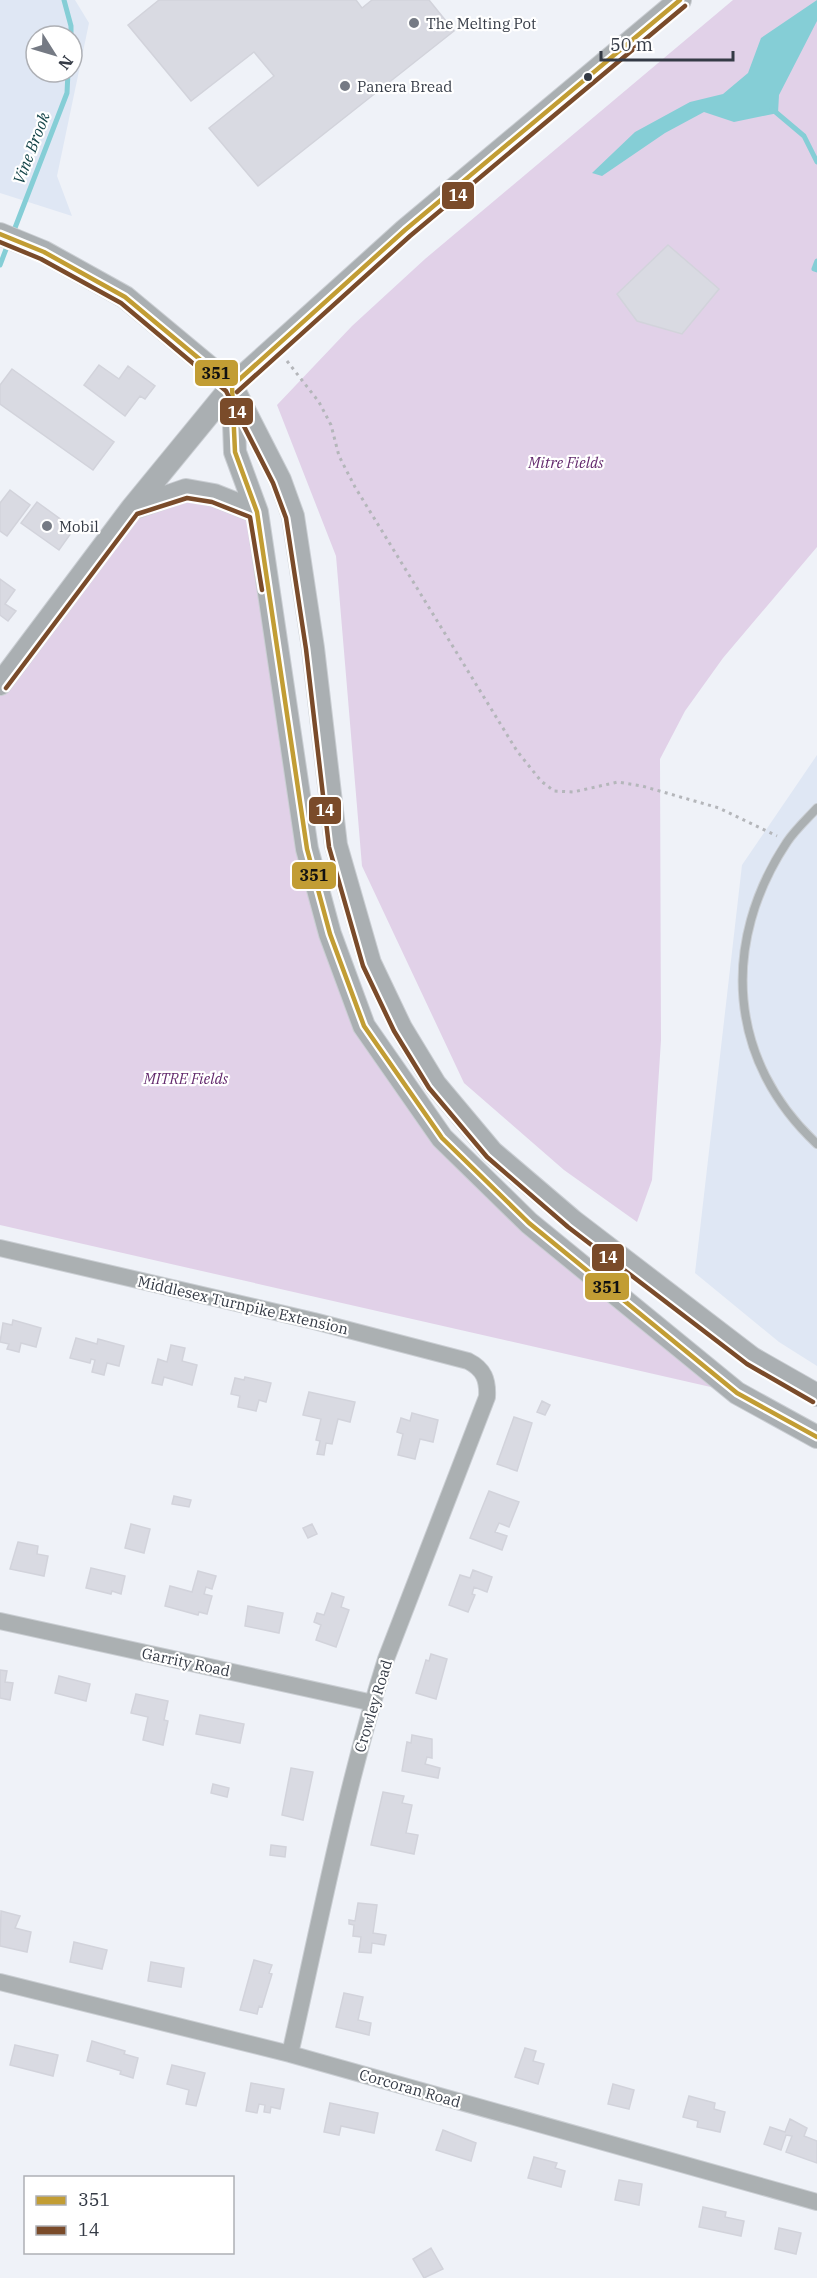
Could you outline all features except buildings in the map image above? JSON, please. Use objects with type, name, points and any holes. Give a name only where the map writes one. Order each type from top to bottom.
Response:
[{"type":"main road","points":[[0,684],[132,508],[232,386],[405,230],[680,0]]},
{"type":"main road","points":[[0,234],[44,252],[125,297],[232,386],[280,480],[293,516],[313,648],[336,845],[369,963],[401,1028],[435,1084],[492,1152],[573,1221],[752,1358],[817,1395]]},
{"type":"main road","points":[[232,386],[235,452],[257,512],[307,849],[330,934],[364,1026],[442,1138],[529,1223],[737,1393],[817,1437]]},
{"type":"main road","points":[[132,508],[186,490],[214,495],[257,512]]},
{"type":"street","name":"Middlesex Turnpike Extension","points":[[0,1248],[314,1321],[468,1361],[482,1371]]},
{"type":"street","name":"Crowley Road","points":[[290,2055],[357,1758],[372,1702],[394,1638],[487,1397],[488,1384],[482,1371]]},
{"type":"street","name":"Garrity Road","points":[[0,1621],[372,1702]]},
{"type":"street","name":"Corcoran Road","points":[[0,1982],[290,2055],[817,2202]]},
{"type":"lane","points":[[817,808],[787,841],[766,880],[751,918],[744,954],[742,1002],[750,1041],[768,1085],[793,1121],[817,1144]]},
{"type":"path","points":[[276,347],[319,402],[331,425],[339,456],[355,487],[517,752],[541,781],[554,791],[573,792],[618,782],[642,786],[719,808],[787,841]]},
{"type":"shaded area","points":[[0,0],[75,0],[89,23],[84,47],[84,24],[24,24],[24,84],[76,84],[57,176],[72,216],[0,193]]},
{"type":"shaded area","points":[[817,755],[817,1366],[779,1342],[695,1273],[742,865]]},
{"type":"green space","name":"Mitre Fields","points":[[733,0],[817,0],[817,547],[723,658],[685,711],[660,759],[661,1040],[652,1180],[637,1222],[564,1170],[464,1083],[362,866],[336,556],[277,405],[352,326],[425,259]]},
{"type":"green space","name":"MITRE Fields","points":[[186,490],[257,512],[307,849],[364,1026],[442,1138],[737,1393],[0,1225],[0,684],[132,508]]},
{"type":"water","points":[[817,0],[817,21],[779,95],[778,113],[734,122],[704,112],[665,133],[602,176],[592,173],[635,132],[690,102],[723,94],[748,73],[761,38]]},
{"type":"waterway","name":"Vine Brook","points":[[64,0],[70,24]]},
{"type":"waterway","name":"Vine Brook","points":[[13,233],[67,93],[67,84]]},
{"type":"waterway","points":[[772,109],[804,136],[817,162]]},
{"type":"waterway","name":"Vine Brook","points":[[0,265],[8,244]]},
{"type":"waterway","points":[[817,261],[814,269],[817,270]]},
{"type":"transit line","name":"351","points":[[232,386],[405,230],[680,0]]},
{"type":"transit line","name":"14","points":[[237,392],[410,236],[685,6]]},
{"type":"transit line","name":"351","points":[[0,234],[44,252],[125,297],[232,386],[235,452],[257,512],[307,849],[330,934],[364,1026],[442,1138],[529,1223],[737,1393],[817,1437]]},
{"type":"transit line","name":"14","points":[[0,242],[41,259],[121,303],[226,391],[273,483],[286,518],[306,649],[329,847],[363,966],[394,1031],[429,1088],[487,1157],[568,1227],[747,1364],[813,1402]]},
{"type":"transit line","name":"14","points":[[6,688],[137,514],[187,498],[212,502],[250,517],[262,590]]},
{"type":"place","name":"The Melting Pot","points":[[414,23]]},
{"type":"place","name":"Panera Bread","points":[[345,86]]},
{"type":"place","name":"Mobil","points":[[47,526]]}]
